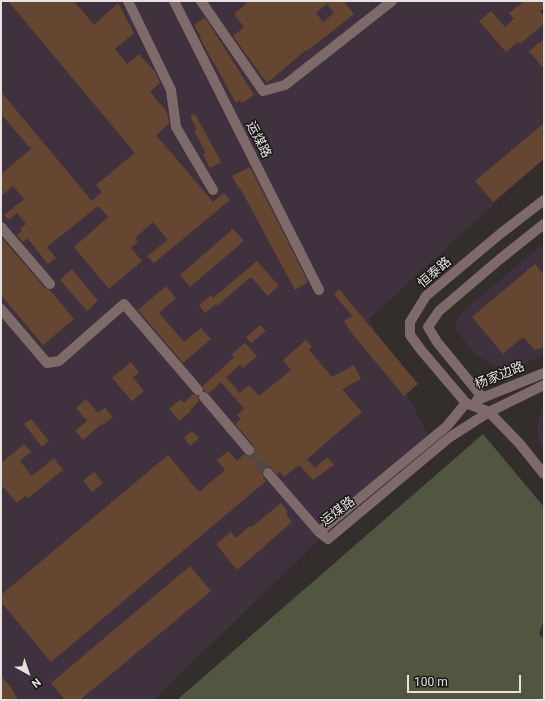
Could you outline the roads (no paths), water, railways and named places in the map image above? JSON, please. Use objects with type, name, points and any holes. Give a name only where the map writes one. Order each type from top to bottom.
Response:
[{"type":"street","points":[[128,1],[171,90],[176,127],[213,190]]},
{"type":"street","name":"运煤路","points":[[174,1],[319,290]]},
{"type":"street","points":[[201,1],[263,91],[285,85],[392,1]]},
{"type":"street","name":"恒泰路","points":[[466,403],[410,335],[410,322],[426,296],[500,234],[544,200]]},
{"type":"street","points":[[483,398],[437,342],[428,326],[438,311],[544,224]]},
{"type":"street","points":[[1,227],[50,284]]},
{"type":"street","points":[[1,309],[47,363],[59,361],[124,304],[249,450]]},
{"type":"street","name":"杨家边路","points":[[466,403],[483,398],[544,373]]},
{"type":"street","name":"杨家边路","points":[[489,412],[544,385]]},
{"type":"street","points":[[466,403],[489,412],[519,443],[544,474]]},
{"type":"street","name":"运煤路","points":[[466,403],[447,426],[319,532],[328,539],[450,437],[489,412]]},
{"type":"street","points":[[268,473],[319,532]]},
{"type":"tunnel","points":[[249,450],[268,473]]}]
